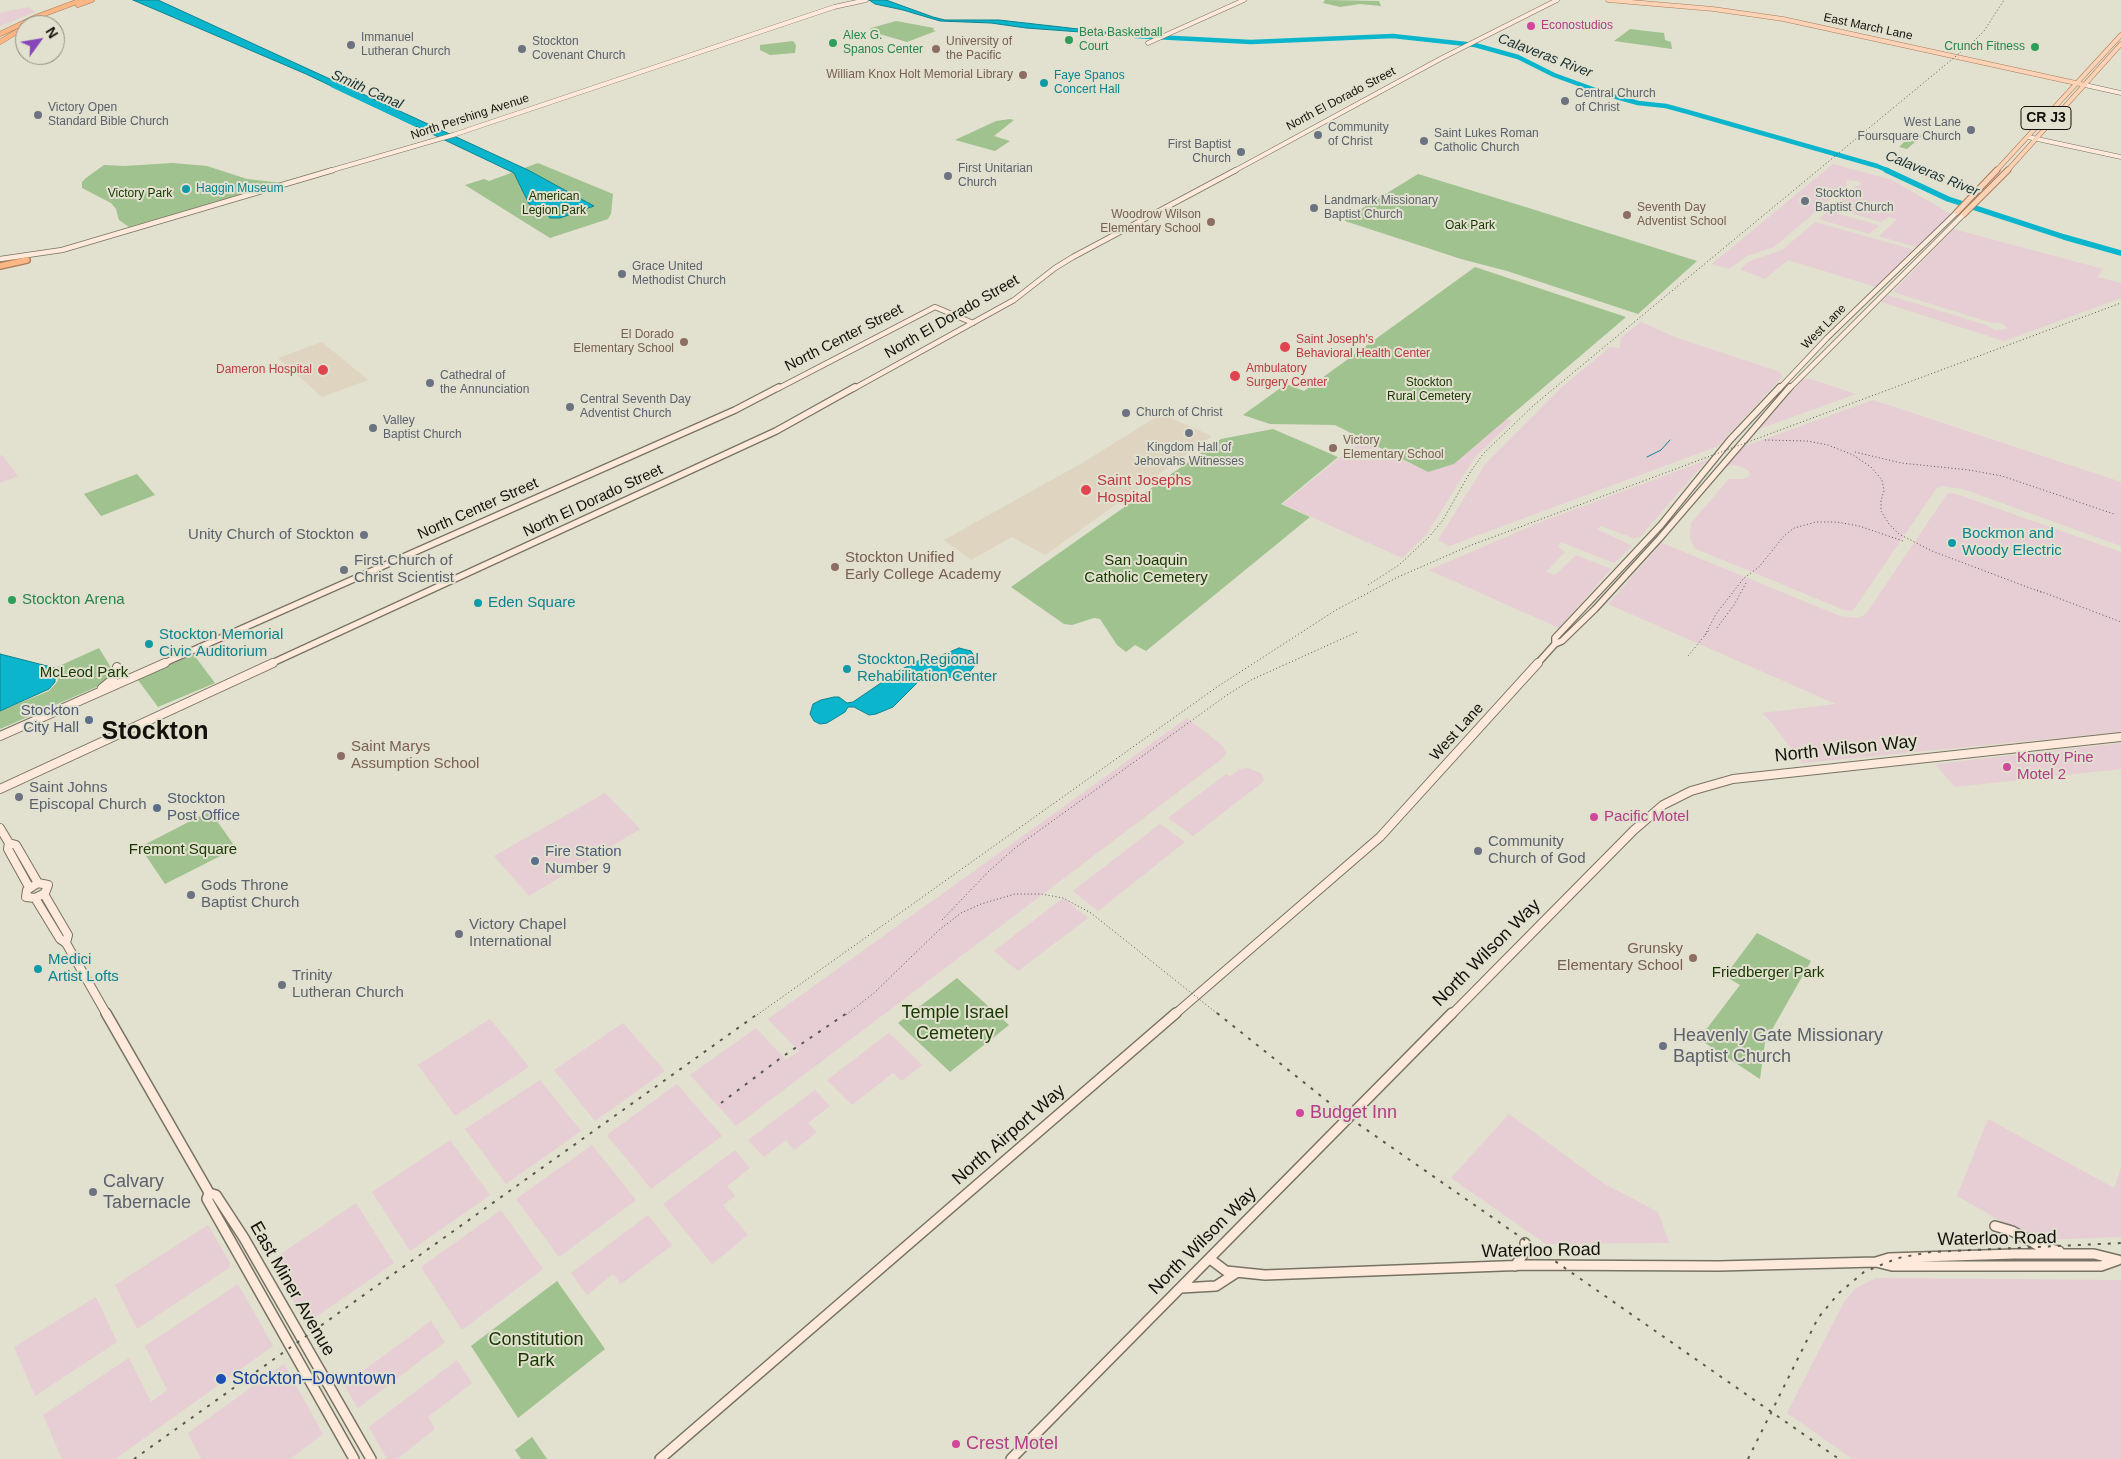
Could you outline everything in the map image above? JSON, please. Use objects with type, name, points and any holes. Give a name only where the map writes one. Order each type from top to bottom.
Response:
[{"type":"highway","points":[[0,30],[82,0]]},
{"type":"highway","points":[[52,14],[92,0]]},
{"type":"highway","points":[[0,34],[70,4]]},
{"type":"highway","points":[[0,38],[15,31]]},
{"type":"highway","points":[[0,42],[15,33]]},
{"type":"highway","points":[[0,266],[28,260]]},
{"type":"main road","name":"North Pershing Avenue","points":[[0,258],[49,251],[77,244],[453,135],[834,7],[864,0]]},
{"type":"main road","points":[[1239,0],[1158,34],[1146,42],[1244,0]]},
{"type":"main road","name":"North El Dorado Street","points":[[1489,32],[1549,0]]},
{"type":"main road","name":"North El Dorado Street","points":[[0,789],[776,431],[1014,300],[1064,262],[1481,36],[1557,0]]},
{"type":"main road","name":"East March Lane","points":[[1608,0],[1783,19],[2121,92]]},
{"type":"main road","name":"East March Lane","points":[[1624,0],[1727,9],[1801,21],[2078,83]]},
{"type":"main road","points":[[1211,14],[1215,10]]},
{"type":"main road","points":[[1172,31],[1177,26]]},
{"type":"main road","points":[[749,36],[751,30]]},
{"type":"main road","name":"West Lane","points":[[1555,644],[1555,638],[1661,525],[1730,440],[1827,338],[1970,199],[2121,35]]},
{"type":"main road","name":"West Lane","points":[[1380,837],[1555,644],[1562,641],[1594,610],[1660,538],[1725,460],[1789,388],[1977,202],[2121,44]]},
{"type":"main road","points":[[2028,137],[2121,157]]},
{"type":"main road","points":[[1948,221],[1946,226],[1950,228]]},
{"type":"main road","points":[[1939,238],[1943,231],[1940,229]]},
{"type":"main road","name":"North Pershing Avenue","points":[[0,258],[62,250],[77,244]]},
{"type":"main road","points":[[28,260],[62,250]]},
{"type":"main road","name":"North Center Street","points":[[0,736],[735,410],[934,307],[973,323]]},
{"type":"main road","points":[[1594,598],[1598,600],[1594,605],[1594,610]]},
{"type":"main road","points":[[1578,626],[1577,622],[1587,610],[1589,603]]},
{"type":"main road","points":[[94,694],[113,679],[117,667]]},
{"type":"main road","name":"North Wilson Way","points":[[1011,1459],[1634,830],[1653,813],[1676,798],[1704,786],[1733,780],[2121,737]]},
{"type":"main road","points":[[0,828],[9,843],[8,849],[29,887],[38,883],[16,844],[9,843]]},
{"type":"main road","name":"North Airport Way","points":[[660,1459],[1380,837]]},
{"type":"main road","name":"East Miner Avenue","points":[[38,883],[48,885],[44,894],[68,935],[66,943]]},
{"type":"main road","name":"East Miner Avenue","points":[[29,887],[25,895],[28,898],[35,898],[60,939],[66,943],[209,1192],[216,1195],[244,1238],[371,1459]]},
{"type":"main road","points":[[35,898],[44,894]]},
{"type":"main road","points":[[41,908],[47,909],[54,914]]},
{"type":"main road","name":"East Miner Avenue","points":[[209,1192],[207,1199],[354,1459]]},
{"type":"main road","points":[[1995,1226],[2040,1246],[2069,1254]]},
{"type":"main road","points":[[1515,1266],[1526,1250],[1525,1243]]},
{"type":"main road","name":"Waterloo Road","points":[[1876,1262],[1889,1258],[1903,1257],[2069,1254],[2094,1254],[2120,1260]]},
{"type":"main road","name":"Waterloo Road","points":[[1210,1260],[1226,1271],[1265,1275],[1515,1266],[1719,1266],[1876,1262],[1892,1266],[2101,1266],[2120,1260]]},
{"type":"main road","points":[[1180,1288],[1216,1286],[1236,1273]]},
{"type":"shaded area","points":[[28,7],[35,12],[28,15],[15,15],[15,20],[0,26],[0,13]]},
{"type":"shaded area","points":[[1833,164],[1892,180],[1951,214],[1917,247],[1881,237],[1879,236],[1897,219],[1889,217],[1881,222],[1831,207],[1854,187],[1862,184],[1858,181],[1848,180],[1846,181],[1847,185],[1774,247],[1747,256],[1729,269],[1712,264]]},
{"type":"shaded area","points":[[1828,211],[1879,226],[1869,234],[1819,219]]},
{"type":"shaded area","points":[[1815,222],[1913,251],[1876,287],[1788,260],[1765,279],[1740,269],[1750,261],[1782,250]]},
{"type":"shaded area","points":[[1953,229],[2103,269],[2097,277],[2121,283],[2121,298],[2004,341],[1881,302],[1888,295],[1986,325],[1995,330],[2007,329],[2006,326],[2000,323],[1989,322],[1893,292]]},
{"type":"shaded area","points":[[1641,322],[1677,338],[1780,372],[1782,377],[1718,446],[1449,546],[1438,540],[1486,463],[1561,388],[1610,347],[1620,348],[1621,338]]},
{"type":"shaded area","name":"Dameron Hospital","points":[[322,342],[368,380],[322,397],[278,358]]},
{"type":"shaded area","points":[[1803,379],[1810,379],[1856,394],[1759,429]]},
{"type":"shaded area","points":[[1873,400],[2121,482],[2121,546],[1963,489],[1941,486],[1936,489],[1851,611],[1844,610],[1694,548],[1690,537],[1691,523],[1729,479],[1743,479],[1750,476],[1749,471],[1742,467],[1733,465],[1726,467],[1743,447]]},
{"type":"shaded area","name":"Saint Josephs Hospital","points":[[1161,414],[1212,436],[1045,555],[1012,537],[971,560],[944,540],[1084,462]]},
{"type":"shaded area","points":[[1507,419],[1512,421],[1475,457],[1426,535],[1402,558],[1283,504],[1361,440],[1428,472],[1454,464]]},
{"type":"shaded area","points":[[2,455],[18,476],[0,483],[0,456]]},
{"type":"shaded area","points":[[1707,460],[1639,538],[1633,538],[1601,526],[1597,529],[1632,546],[1614,563],[1561,542],[1558,547],[1565,552],[1546,572],[1555,575],[1576,555],[1611,569],[1559,628],[1429,570],[1546,520]]},
{"type":"shaded area","points":[[1953,493],[2121,552],[2121,732],[1802,763],[1772,723],[1762,713],[1836,704],[1608,604],[1662,543],[1840,616],[1858,618],[1866,614],[1947,494]]},
{"type":"shaded area","points":[[1187,718],[1223,746],[1226,753],[1223,758],[736,1126],[690,1075],[756,1028],[786,1060],[799,1051],[768,1019]]},
{"type":"shaded area","points":[[2121,743],[2121,769],[1955,787],[1935,764]]},
{"type":"shaded area","points":[[1248,768],[1262,774],[1264,781],[1193,836],[1168,818],[1226,774],[1230,776],[1240,769]]},
{"type":"shaded area","points":[[605,793],[640,829],[529,896],[494,856]]},
{"type":"shaded area","points":[[1160,824],[1185,842],[1098,911],[1073,891]]},
{"type":"shaded area","points":[[1063,898],[1088,918],[1018,971],[994,951]]},
{"type":"shaded area","points":[[490,1019],[529,1067],[455,1116],[418,1065]]},
{"type":"shaded area","points":[[623,1023],[665,1071],[595,1121],[554,1070]]},
{"type":"shaded area","points":[[889,1033],[922,1065],[902,1081],[893,1073],[852,1105],[827,1080]]},
{"type":"shaded area","points":[[540,1080],[581,1131],[506,1184],[465,1129]]},
{"type":"shaded area","points":[[677,1084],[722,1136],[651,1189],[607,1135]]},
{"type":"shaded area","points":[[815,1090],[830,1106],[808,1123],[817,1132],[794,1150],[786,1140],[764,1157],[748,1140]]},
{"type":"shaded area","points":[[1509,1114],[1603,1183],[1658,1212],[1669,1243],[1546,1244],[1451,1178]]},
{"type":"shaded area","points":[[1988,1119],[2114,1188],[2121,1168],[2121,1237],[2035,1240],[1957,1196]]},
{"type":"shaded area","points":[[450,1140],[490,1195],[410,1251],[372,1192]]},
{"type":"shaded area","points":[[592,1145],[636,1200],[559,1257],[516,1199]]},
{"type":"shaded area","points":[[735,1150],[750,1168],[727,1186],[735,1196],[723,1205],[748,1235],[712,1264],[663,1204]]},
{"type":"shaded area","points":[[356,1203],[394,1263],[307,1323],[269,1262]]},
{"type":"shaded area","points":[[501,1210],[543,1269],[462,1330],[421,1267]]},
{"type":"shaded area","points":[[648,1215],[672,1245],[621,1284],[613,1274],[587,1295],[571,1273]]},
{"type":"shaded area","points":[[208,1225],[230,1263],[229,1268],[137,1329],[115,1285]]},
{"type":"shaded area","points":[[1876,1278],[2121,1280],[2121,1459],[1853,1459],[1787,1413],[1844,1302],[1855,1289]]},
{"type":"shaded area","points":[[238,1284],[273,1346],[115,1459],[62,1459],[43,1415],[129,1358],[151,1402],[167,1390],[145,1346]]},
{"type":"shaded area","points":[[96,1297],[117,1342],[35,1396],[14,1347]]},
{"type":"shaded area","points":[[431,1321],[445,1342],[358,1408],[344,1385]]},
{"type":"shaded area","points":[[457,1360],[472,1383],[428,1417],[435,1429],[397,1459],[387,1459],[369,1427]]},
{"type":"shaded area","points":[[284,1364],[323,1434],[290,1459],[201,1459],[188,1433]]},
{"type":"green space","points":[[1325,0],[1379,1],[1381,6],[1360,4],[1340,7],[1323,3]]},
{"type":"green space","points":[[896,21],[934,28],[933,30],[936,31],[907,42],[869,31],[871,28]]},
{"type":"green space","points":[[1630,29],[1664,33],[1665,40],[1671,42],[1672,49],[1614,41]]},
{"type":"green space","points":[[793,41],[796,45],[795,53],[770,55],[760,50],[760,45]]},
{"type":"green space","points":[[1014,120],[994,136],[1010,141],[995,151],[955,140],[996,121]]},
{"type":"green space","points":[[1888,133],[1906,137],[1911,133],[1922,136],[1907,149],[1899,147],[1904,142],[1883,137]]},
{"type":"green space","name":"Victory Park","points":[[173,163],[207,166],[247,179],[283,183],[129,227],[119,220],[116,209],[111,203],[82,188],[82,182],[104,165],[124,166]]},
{"type":"green space","name":"American Legion Park","points":[[538,163],[613,194],[611,214],[608,219],[550,238],[465,185],[484,179],[489,181]]},
{"type":"green space","name":"Oak Park","points":[[1418,174],[1697,261],[1638,314],[1345,221],[1345,219]]},
{"type":"green space","name":"Stockton Rural Cemetery","points":[[1475,267],[1626,317],[1454,464],[1428,472],[1335,425],[1270,424],[1243,415],[1286,384],[1304,391]]},
{"type":"green space","name":"San Joaquin Catholic Cemetery","points":[[1273,429],[1338,457],[1281,504],[1310,517],[1146,651],[1135,645],[1126,652],[1117,645],[1100,619],[1094,618],[1072,625],[1064,624],[1011,587],[1221,439]]},
{"type":"green space","points":[[137,474],[155,495],[101,516],[84,494]]},
{"type":"green space","name":"McLeod Park","points":[[99,648],[113,671],[108,682],[0,729],[0,711],[49,691],[58,681],[57,667]]},
{"type":"green space","points":[[194,655],[215,683],[158,707],[138,680]]},
{"type":"green space","name":"Fremont Square","points":[[210,811],[236,848],[165,884],[140,847]]},
{"type":"green space","name":"Friedberger Park","points":[[1757,933],[1811,961],[1765,1042],[1760,1079],[1699,1039],[1740,985],[1725,976]]},
{"type":"green space","name":"Temple Israel Cemetery","points":[[957,978],[1009,1025],[950,1072],[898,1023]]},
{"type":"green space","name":"Constitution Park","points":[[557,1281],[605,1349],[518,1418],[471,1346]]},
{"type":"green space","points":[[532,1437],[547,1459],[521,1459],[515,1450]]},
{"type":"water","points":[[133,0],[158,0],[528,170],[594,206],[560,218],[550,218],[545,211],[529,204],[514,173],[306,74]]},
{"type":"water","points":[[869,0],[886,0],[945,20],[999,20],[1149,37],[1026,28],[991,23],[940,21],[875,4]]},
{"type":"water","points":[[959,648],[971,651],[976,659],[975,665],[968,674],[961,678],[931,676],[920,680],[893,707],[876,714],[869,715],[854,707],[848,707],[845,712],[827,723],[820,724],[814,721],[810,714],[813,704],[821,700],[839,697],[847,703],[853,702],[900,670],[920,660],[942,655]]},
{"type":"water","points":[[0,654],[55,668],[55,682],[49,689],[0,711]]},
{"type":"waterway","name":"Calaveras River","points":[[1135,36],[1251,42],[1393,36],[1475,45],[1518,57],[1554,75],[1609,95],[1638,103],[1666,106],[1889,171]]},
{"type":"waterway","name":"Smith Canal","points":[[332,86],[415,125]]},
{"type":"waterway","name":"Calaveras River","points":[[1886,170],[1948,199],[2064,237],[2121,253]]},
{"type":"waterway","points":[[1647,457],[1661,450],[1670,440]]},
{"type":"railway","points":[[1368,585],[1399,565],[1429,537],[1443,520],[1469,474],[1483,454],[1534,405],[1973,42],[1984,31],[2004,0]]},
{"type":"railway","points":[[757,1015],[1217,687],[1336,610],[1398,577],[1469,546],[2121,303]]},
{"type":"railway","points":[[1765,440],[1807,441],[1828,445],[1853,455],[1871,467],[1882,480],[1884,491],[1881,500],[1881,511],[1889,524],[1899,534],[1932,551],[2043,593]]},
{"type":"railway","points":[[1855,452],[1901,463],[1969,470],[2002,476],[2114,514]]},
{"type":"railway","points":[[1705,635],[1716,614],[1744,578],[1759,567],[1784,536],[1794,528],[1816,522],[1837,522],[1859,526],[1903,541]]},
{"type":"railway","points":[[1717,628],[1734,605],[1746,583]]},
{"type":"railway","points":[[2037,590],[2121,622]]},
{"type":"railway","points":[[1688,656],[1710,629]]},
{"type":"railway","points":[[942,920],[988,872],[1015,848],[1227,695],[1251,680],[1357,632]]},
{"type":"railway","points":[[846,1015],[874,993],[939,930],[961,913],[981,904],[1015,894],[1041,894],[1063,898],[1091,913],[1219,1015]]},
{"type":"railway","points":[[134,1459],[759,1013]]},
{"type":"railway","points":[[721,1103],[782,1057],[847,1013]]},
{"type":"railway","points":[[1217,1013],[1341,1112],[1771,1412]]},
{"type":"railway","points":[[1771,1412],[1818,1318],[1839,1293],[1864,1272],[1898,1258],[1931,1252],[2121,1243]]},
{"type":"railway","points":[[1748,1459],[1771,1412]]},
{"type":"railway","points":[[1771,1412],[1839,1459]]},
{"type":"place","name":"Econostudios","points":[[1531,26]]},
{"type":"place","name":"Beta Basketball Court","points":[[1069,40]]},
{"type":"place","name":"Alex G. Spanos Center","points":[[833,43]]},
{"type":"place","name":"Immanuel Lutheran Church","points":[[351,45]]},
{"type":"place","name":"Crunch Fitness","points":[[2035,47]]},
{"type":"place","name":"Stockton Covenant Church","points":[[522,49]]},
{"type":"place","name":"University of the Pacific","points":[[936,49]]},
{"type":"place","name":"William Knox Holt Memorial Library","points":[[1023,75]]},
{"type":"place","name":"Faye Spanos Concert Hall","points":[[1044,83]]},
{"type":"place","name":"Central Church of Christ","points":[[1565,101]]},
{"type":"place","name":"Victory Open Standard Bible Church","points":[[38,115]]},
{"type":"place","name":"West Lane Foursquare Church","points":[[1971,130]]},
{"type":"place","name":"Community of Christ","points":[[1318,135]]},
{"type":"place","name":"Saint Lukes Roman Catholic Church","points":[[1424,141]]},
{"type":"place","name":"First Baptist Church","points":[[1241,152]]},
{"type":"place","name":"First Unitarian Church","points":[[948,176]]},
{"type":"place","name":"Haggin Museum","points":[[186,189]]},
{"type":"place","name":"Stockton Baptist Church","points":[[1805,201]]},
{"type":"place","name":"Landmark Missionary Baptist Church","points":[[1314,208]]},
{"type":"place","name":"Seventh Day Adventist School","points":[[1627,215]]},
{"type":"place","name":"Woodrow Wilson Elementary School","points":[[1211,222]]},
{"type":"place","name":"Grace United Methodist Church","points":[[622,274]]},
{"type":"place","name":"El Dorado Elementary School","points":[[684,342]]},
{"type":"place","name":"Saint Joseph's Behavioral Health Center","points":[[1285,347]]},
{"type":"place","name":"Dameron Hospital","points":[[323,370]]},
{"type":"place","name":"Ambulatory Surgery Center","points":[[1235,376]]},
{"type":"place","name":"Cathedral of the Annunciation","points":[[430,383]]},
{"type":"place","name":"Central Seventh Day Adventist Church","points":[[570,407]]},
{"type":"place","name":"Church of Christ","points":[[1126,413]]},
{"type":"place","name":"Valley Baptist Church","points":[[373,428]]},
{"type":"place","name":"Kingdom Hall of Jehovahs Witnesses","points":[[1189,433]]},
{"type":"place","name":"Victory Elementary School","points":[[1333,448]]},
{"type":"place","name":"Saint Josephs Hospital","points":[[1086,490]]},
{"type":"place","name":"Unity Church of Stockton","points":[[364,535]]},
{"type":"place","name":"Bockmon and Woody Electric","points":[[1952,543]]},
{"type":"place","name":"Stockton Unified Early College Academy","points":[[835,567]]},
{"type":"place","name":"First Church of Christ Scientist","points":[[344,570]]},
{"type":"place","name":"Stockton Arena","points":[[12,600]]},
{"type":"place","name":"Eden Square","points":[[478,603]]},
{"type":"place","name":"Stockton Memorial Civic Auditorium","points":[[149,644]]},
{"type":"place","name":"Stockton Regional Rehabilitation Center","points":[[847,669]]},
{"type":"place","name":"Stockton City Hall","points":[[89,720]]},
{"type":"place","name":"Saint Marys Assumption School","points":[[341,756]]},
{"type":"place","name":"Knotty Pine Motel 2","points":[[2007,767]]},
{"type":"place","name":"Saint Johns Episcopal Church","points":[[19,797]]},
{"type":"place","name":"Stockton Post Office","points":[[157,808]]},
{"type":"place","name":"Pacific Motel","points":[[1594,817]]},
{"type":"place","name":"Community Church of God","points":[[1478,851]]},
{"type":"place","name":"Fire Station Number 9","points":[[535,861]]},
{"type":"place","name":"Gods Throne Baptist Church","points":[[191,895]]},
{"type":"place","name":"Victory Chapel International","points":[[459,934]]},
{"type":"place","name":"Grunsky Elementary School","points":[[1693,958]]},
{"type":"place","name":"Medici Artist Lofts","points":[[38,969]]},
{"type":"place","name":"Trinity Lutheran Church","points":[[282,985]]},
{"type":"place","name":"Heavenly Gate Missionary Baptist Church","points":[[1663,1046]]},
{"type":"place","name":"Budget Inn","points":[[1300,1113]]},
{"type":"place","name":"Calvary Tabernacle","points":[[93,1192]]},
{"type":"place","name":"Stockton–Downtown","points":[[221,1379]]},
{"type":"place","name":"Crest Motel","points":[[956,1444]]},
{"type":"district","name":"Stockton","points":[[155,732]]}]
